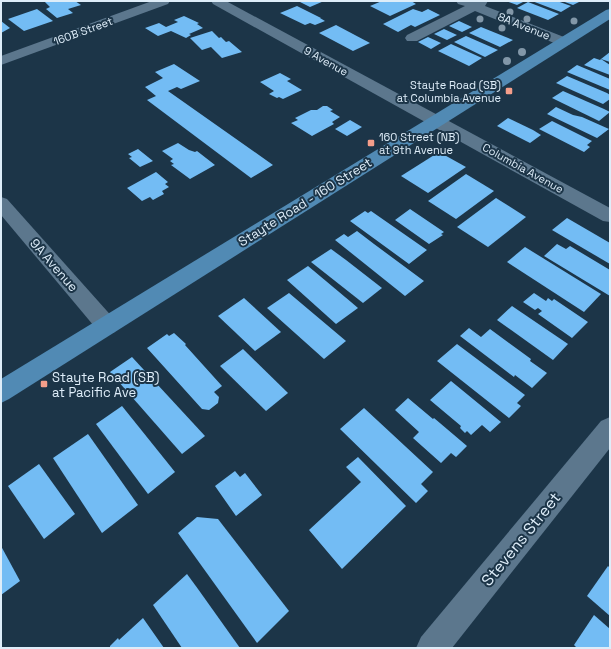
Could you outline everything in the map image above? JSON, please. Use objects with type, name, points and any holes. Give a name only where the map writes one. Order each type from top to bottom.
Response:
[{"type":"main road","name":"Stayte Road - 160 Street","points":[[1,392],[610,13]]},
{"type":"street","name":"160B Street","points":[[1,61],[164,1]]},
{"type":"street","name":"9 Avenue","points":[[217,1],[436,120]]},
{"type":"street","points":[[412,38],[474,3]]},
{"type":"street","name":"8A Avenue","points":[[474,3],[564,42]]},
{"type":"street","name":"Columbia Avenue","points":[[436,120],[610,216]]},
{"type":"street","name":"9A Avenue","points":[[1,203],[107,326]]},
{"type":"street","name":"Stevens Street","points":[[432,648],[610,430]]},
{"type":"building","points":[[44,1],[75,1],[81,5],[68,9],[73,13],[57,18],[46,9],[50,7]]},
{"type":"building","points":[[298,1],[324,1],[310,7]]},
{"type":"building","points":[[382,1],[411,1],[416,4],[390,16],[370,6]]},
{"type":"building","points":[[506,1],[525,1],[517,5]]},
{"type":"building","points":[[532,1],[557,1],[571,6],[561,12]]},
{"type":"building","points":[[562,1],[581,1],[573,5]]},
{"type":"building","points":[[528,2],[559,14],[548,20],[517,8]]},
{"type":"building","points":[[297,6],[325,21],[315,25],[310,23],[305,25],[280,13]]},
{"type":"building","points":[[37,9],[53,21],[24,31],[8,19]]},
{"type":"building","points":[[413,9],[422,12],[428,9],[440,15],[415,27],[411,25],[398,32],[383,24]]},
{"type":"building","points":[[184,16],[199,23],[197,24],[203,28],[189,34],[191,35],[186,38],[171,31],[158,36],[145,28],[159,23],[166,27],[178,22],[174,20]]},
{"type":"building","points":[[1,21],[10,28],[1,33]]},
{"type":"building","points":[[459,21],[472,27],[462,32],[449,26]]},
{"type":"building","points":[[336,25],[370,43],[353,51],[319,33]]},
{"type":"building","points":[[481,27],[513,40],[500,47],[469,33]]},
{"type":"building","points":[[444,29],[457,35],[447,40],[434,34]]},
{"type":"building","points":[[212,31],[219,38],[221,37],[226,42],[229,41],[242,52],[222,58],[211,47],[202,50],[190,38]]},
{"type":"building","points":[[466,36],[498,50],[485,57],[454,42]]},
{"type":"building","points":[[428,37],[441,43],[431,49],[418,42]]},
{"type":"building","points":[[451,44],[482,58],[469,66],[438,51]]},
{"type":"building","points":[[610,52],[610,62],[601,59]]},
{"type":"building","points":[[594,58],[601,59],[610,65],[610,75],[584,65]]},
{"type":"building","points":[[174,64],[200,81],[181,89],[177,87],[168,91],[273,165],[251,178],[147,100],[156,96],[145,87],[163,78],[155,72]]},
{"type":"building","points":[[577,65],[610,79],[610,90],[567,72]]},
{"type":"building","points":[[280,73],[291,79],[287,81],[302,90],[283,99],[269,94],[274,91],[260,82]]},
{"type":"building","points":[[567,76],[607,93],[610,95],[610,99],[603,104],[556,83]]},
{"type":"building","points":[[563,91],[610,112],[599,121],[552,98]]},
{"type":"building","points":[[323,106],[327,106],[333,110],[330,111],[340,117],[332,122],[334,124],[312,136],[291,123],[298,120],[295,118],[311,110],[317,110]]},
{"type":"building","points":[[556,107],[609,129],[597,138],[547,114]]},
{"type":"building","points":[[508,118],[541,135],[530,143],[497,126]]},
{"type":"building","points":[[350,120],[362,127],[347,136],[335,129]]},
{"type":"building","points":[[552,121],[592,141],[587,145],[590,147],[584,152],[539,129]]},
{"type":"building","points":[[178,143],[189,150],[195,152],[197,151],[215,165],[190,179],[171,165],[174,164],[170,161],[173,159],[162,151]]},
{"type":"building","points":[[138,149],[153,161],[140,167],[129,158],[132,157],[128,154]]},
{"type":"building","points":[[439,152],[466,167],[428,193],[401,176]]},
{"type":"building","points":[[156,172],[168,182],[165,184],[169,187],[162,191],[164,194],[153,200],[150,197],[142,201],[127,188]]},
{"type":"building","points":[[466,174],[494,191],[456,219],[428,201]]},
{"type":"building","points":[[496,198],[526,217],[488,247],[457,227]]},
{"type":"building","points":[[410,209],[444,232],[441,234],[443,235],[429,244],[395,220]]},
{"type":"building","points":[[365,211],[368,213],[371,211],[427,250],[409,264],[350,221]]},
{"type":"building","points":[[567,218],[610,243],[610,264],[552,230]]},
{"type":"building","points":[[357,231],[424,281],[405,296],[335,240],[344,234],[348,237]]},
{"type":"building","points":[[557,244],[566,249],[570,246],[610,270],[610,296],[544,256]]},
{"type":"building","points":[[525,247],[601,294],[584,312],[507,262]]},
{"type":"building","points":[[331,249],[382,288],[363,303],[311,262]]},
{"type":"building","points":[[308,266],[358,308],[336,324],[287,280]]},
{"type":"building","points":[[289,293],[346,341],[324,359],[267,308]]},
{"type":"building","points":[[534,293],[546,301],[548,298],[552,301],[554,299],[588,322],[572,338],[538,314],[542,311],[538,308],[535,310],[523,302]]},
{"type":"building","points":[[244,298],[281,332],[255,351],[218,316]]},
{"type":"building","points":[[512,306],[568,344],[553,360],[497,320]]},
{"type":"building","points":[[469,328],[481,337],[490,329],[531,359],[530,361],[547,373],[532,388],[515,375],[514,377],[460,336]]},
{"type":"building","points":[[174,333],[186,344],[185,345],[222,386],[214,392],[219,397],[218,403],[209,410],[202,409],[147,348],[167,334],[169,336]]},
{"type":"building","points":[[457,344],[525,395],[517,403],[521,406],[509,418],[437,361]]},
{"type":"building","points":[[243,349],[288,393],[266,411],[220,366]]},
{"type":"building","points":[[132,357],[205,436],[182,454],[110,372]]},
{"type":"building","points":[[451,381],[501,422],[490,432],[482,425],[471,435],[467,431],[465,433],[460,428],[461,426],[430,400]]},
{"type":"building","points":[[408,398],[467,446],[456,457],[451,453],[441,463],[413,438],[419,432],[395,410]]},
{"type":"building","points":[[122,406],[175,472],[148,494],[96,424]]},
{"type":"building","points":[[364,408],[433,472],[421,484],[428,491],[416,503],[340,429]]},
{"type":"building","points":[[88,434],[138,505],[102,533],[53,458]]},
{"type":"building","points":[[358,457],[406,506],[342,569],[309,530],[361,482],[346,467]]},
{"type":"building","points":[[39,464],[75,514],[44,539],[8,486]]},
{"type":"building","points":[[235,471],[240,477],[245,473],[262,495],[236,516],[215,486]]},
{"type":"building","points":[[197,517],[218,519],[289,611],[257,643],[178,533]]},
{"type":"building","points":[[1,546],[20,581],[1,595]]},
{"type":"building","points":[[608,566],[610,568],[610,616],[587,596]]},
{"type":"building","points":[[187,574],[240,648],[182,648],[153,605]]},
{"type":"building","points":[[594,615],[610,629],[610,648],[577,648],[574,645]]},
{"type":"building","points":[[143,618],[164,648],[110,648],[110,646],[118,638],[119,640]]},
{"type":"place","name":"Stayte Road (SB) at Columbia Avenue","points":[[509,91]]},
{"type":"place","name":"160 Street (NB) at 9th Avenue","points":[[371,143]]},
{"type":"place","name":"Stayte Road (SB) at Pacific Ave","points":[[44,384]]}]
